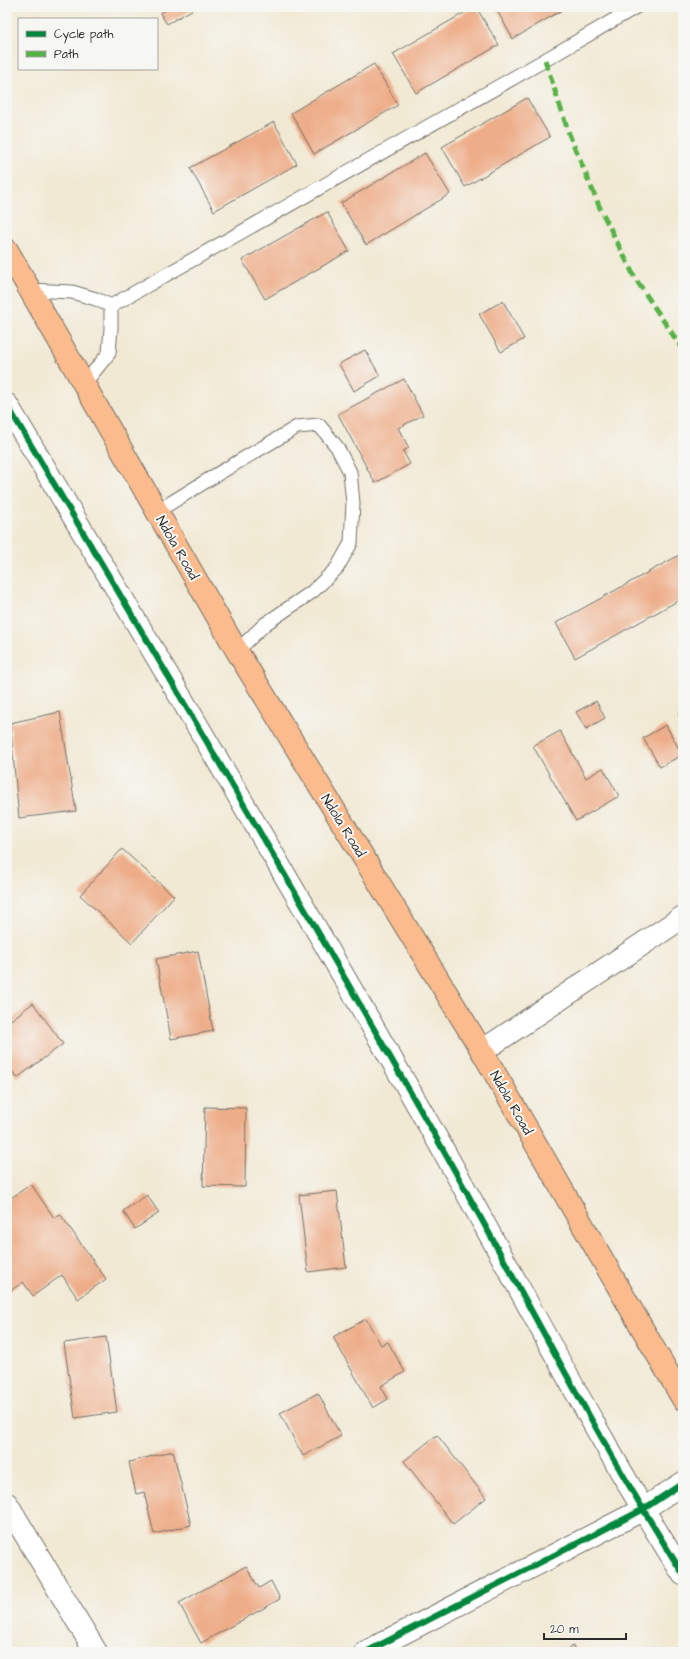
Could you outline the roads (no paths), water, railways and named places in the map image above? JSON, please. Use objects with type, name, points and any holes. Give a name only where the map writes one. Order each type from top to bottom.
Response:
[{"type":"main road","name":"Ndola Road","points":[[7,250],[237,652],[482,1051],[683,1399]]},
{"type":"street","points":[[7,405],[169,677],[430,1126],[642,1510],[683,1574]]},
{"type":"street","points":[[482,1051],[683,917]]},
{"type":"street","points":[[366,1652],[642,1510],[683,1483]]},
{"type":"street","points":[[7,1504],[96,1652]]},
{"type":"lane","points":[[111,306],[636,7]]},
{"type":"lane","points":[[30,290],[72,292],[96,299],[111,306]]},
{"type":"lane","points":[[84,384],[109,353],[112,328],[111,306]]},
{"type":"lane","points":[[156,512],[297,427],[319,425],[337,447],[350,472],[353,503],[351,543],[337,568],[312,592],[265,624],[237,652]]}]
